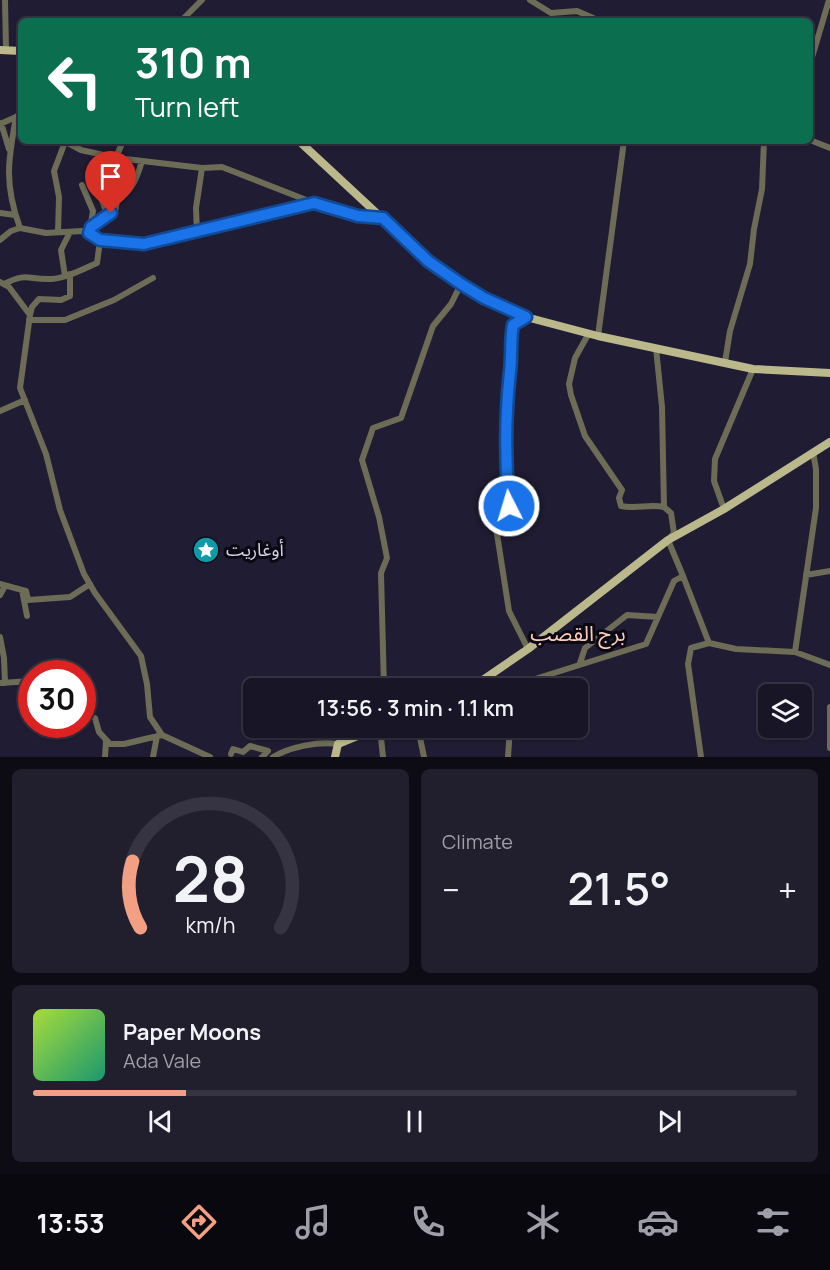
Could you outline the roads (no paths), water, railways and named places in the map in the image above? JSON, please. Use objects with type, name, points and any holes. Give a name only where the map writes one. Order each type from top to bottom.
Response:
[{"type":"main road","points":[[3,50],[18,52]]},
{"type":"main road","points":[[302,144],[428,261],[484,298],[526,317],[593,335],[753,369],[830,374]]},
{"type":"main road","points":[[488,678],[668,540],[724,509],[830,442]]},
{"type":"main road","points":[[335,757],[338,744],[353,738]]},
{"type":"street","points":[[3,50],[5,0]]},
{"type":"street","points":[[184,18],[202,0]]},
{"type":"street","points":[[530,0],[551,13],[577,11],[593,18]]},
{"type":"street","points":[[813,54],[829,0]]},
{"type":"street","points":[[10,153],[1,123],[18,115]]},
{"type":"street","points":[[18,119],[10,153],[8,175],[15,216],[20,228]]},
{"type":"street","points":[[813,141],[830,148]]},
{"type":"street","points":[[58,232],[59,197],[54,171],[64,144]]},
{"type":"street","points":[[70,144],[81,150],[117,158],[202,168],[222,167],[314,203],[358,216],[383,218]]},
{"type":"street","points":[[108,216],[100,195],[122,144]]},
{"type":"street","points":[[624,144],[593,335],[575,358],[569,384],[585,436],[622,490],[619,498],[621,506],[632,508],[656,505],[664,507],[671,513],[674,533],[668,540],[709,643]]},
{"type":"street","points":[[725,362],[730,331],[750,264],[762,189],[764,144]]},
{"type":"street","points":[[0,240],[11,231],[20,228],[39,233],[90,230],[115,212],[117,201],[127,194],[142,161]]},
{"type":"street","points":[[197,233],[196,208],[202,168]]},
{"type":"street","points":[[82,185],[93,211],[90,230]]},
{"type":"street","points":[[90,230],[100,240],[144,244],[314,203]]},
{"type":"street","points":[[0,213],[15,216]]},
{"type":"street","points":[[70,232],[61,250],[68,275],[70,296],[61,300],[39,299],[35,302],[29,317],[20,388],[46,454],[60,510],[90,584],[141,656],[147,684],[150,717],[159,736],[153,757]]},
{"type":"street","points":[[2,283],[24,276],[52,279],[97,263],[100,240]]},
{"type":"street","points":[[29,317],[65,320],[114,300],[153,278]]},
{"type":"street","points":[[2,283],[9,287],[29,317]]},
{"type":"street","points":[[384,678],[381,573],[387,558],[379,517],[362,460],[373,428],[401,418],[433,326],[451,304],[461,284]]},
{"type":"street","points":[[526,317],[513,325],[511,338],[505,426],[509,506],[495,521],[509,611],[528,649]]},
{"type":"street","points":[[656,348],[662,407],[664,507]]},
{"type":"street","points":[[724,509],[714,481],[715,459],[753,369]]},
{"type":"street","points":[[0,411],[25,400]]},
{"type":"street","points":[[795,652],[816,508],[816,469],[813,452]]},
{"type":"street","points":[[806,575],[830,572]]},
{"type":"street","points":[[538,678],[646,644],[674,581],[683,576]]},
{"type":"street","points":[[28,600],[70,597],[90,584]]},
{"type":"street","points":[[0,595],[3,585],[26,591],[27,613],[22,590]]},
{"type":"street","points":[[580,663],[585,648],[627,615],[658,617]]},
{"type":"street","points":[[0,637],[4,658],[2,683],[18,682]]},
{"type":"street","points":[[701,757],[688,664],[691,648],[709,643],[735,649],[795,652],[830,665]]},
{"type":"street","points":[[830,707],[830,748]]},
{"type":"street","points":[[96,722],[99,732],[110,744],[124,744],[159,736],[210,757]]},
{"type":"street","points":[[380,738],[383,757]]},
{"type":"street","points":[[420,738],[424,757]]},
{"type":"street","points":[[508,757],[509,738]]},
{"type":"street","points":[[105,757],[106,741]]},
{"type":"street","points":[[273,757],[279,753],[321,743],[338,744]]},
{"type":"street","points":[[231,754],[233,749],[243,752],[250,746],[268,751],[262,757]]},
{"type":"place","name":"أوغاريت","points":[[206,550]]},
{"type":"district","name":"برج القصب","points":[[578,634]]}]
